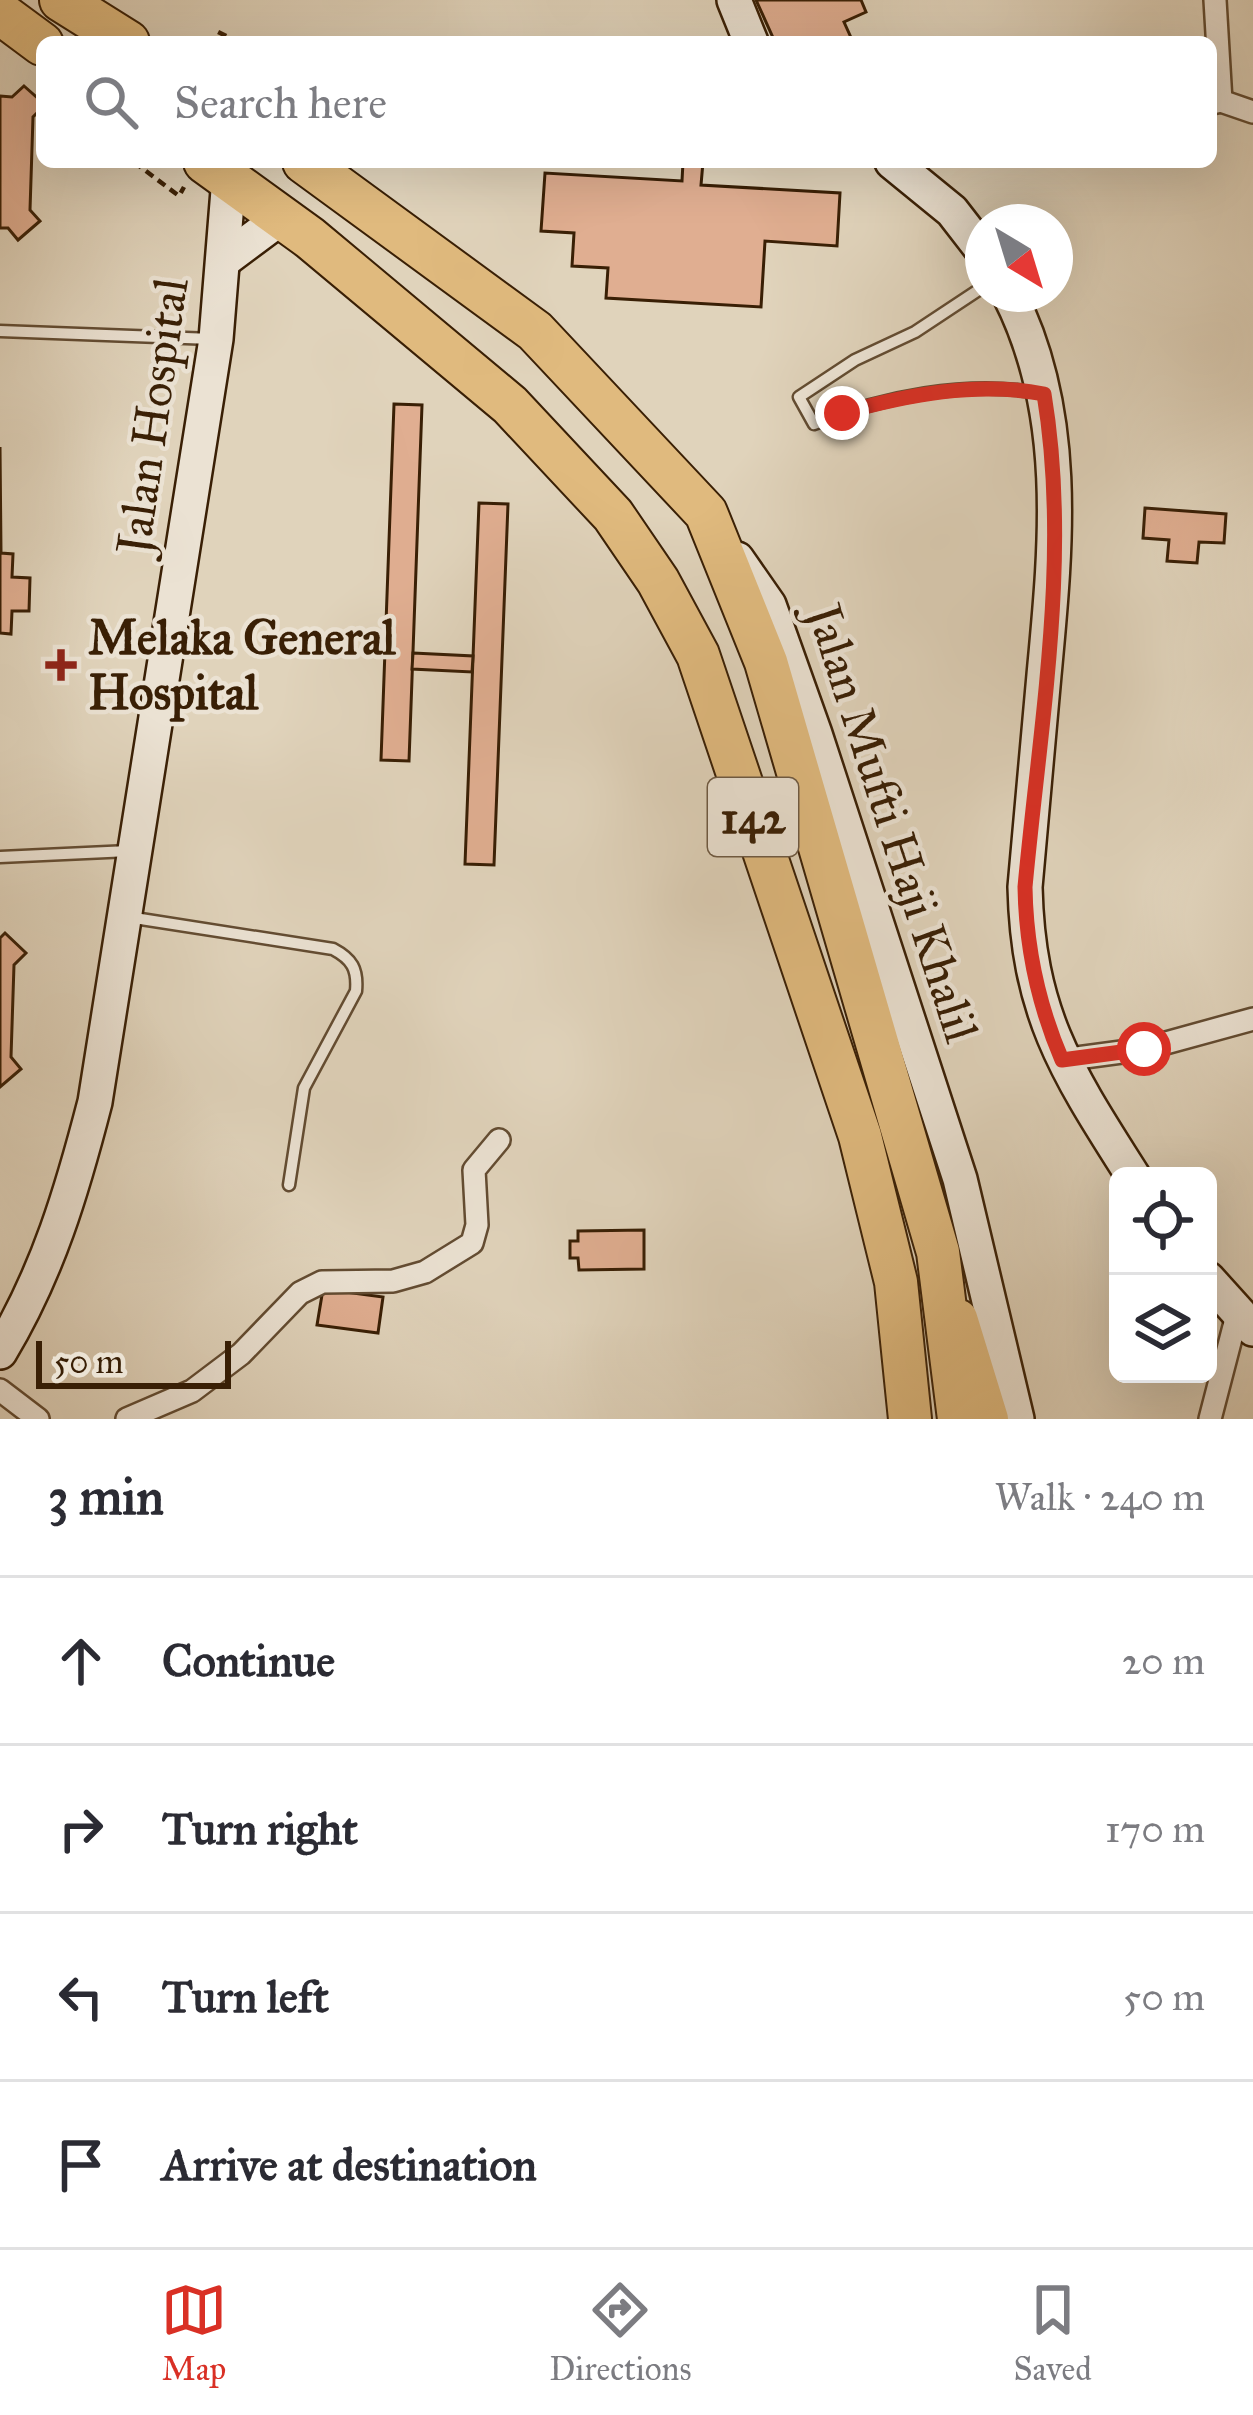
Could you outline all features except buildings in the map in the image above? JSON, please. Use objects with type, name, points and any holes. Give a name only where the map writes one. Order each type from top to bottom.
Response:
[{"type":"highway","points":[[62,0],[119,36]]},
{"type":"highway","points":[[0,13],[36,40]]},
{"type":"highway","name":"Jalan Mufti Haji Khalil","points":[[312,168],[535,331],[706,513]]},
{"type":"highway","name":"142","points":[[217,170],[282,217],[509,405],[613,515],[658,581],[698,655],[860,1136],[896,1282],[910,1419]]},
{"type":"highway","name":"142","points":[[706,513],[766,662],[938,1252]]},
{"type":"highway","points":[[938,1252],[959,1419]]},
{"type":"main road","name":"142","points":[[938,1252],[990,1419]]},
{"type":"street","points":[[734,0],[749,36]]},
{"type":"street","points":[[1215,0],[1215,36]]},
{"type":"street","points":[[1217,102],[1253,112]]},
{"type":"street","points":[[903,168],[965,227]]},
{"type":"street","name":"Jalan Hospital","points":[[0,1352],[65,1214],[95,1102],[216,339],[223,261],[217,170]]},
{"type":"street","name":"Jalan Hospital","points":[[223,261],[282,217]]},
{"type":"street","points":[[1016,312],[1044,394],[1056,500],[1054,573],[1025,887],[1026,931],[1044,1018],[1062,1060],[1127,1167]]},
{"type":"street","name":"Jalan Mufti Haji Khalil","points":[[706,513],[769,605],[815,734],[960,1179],[1017,1419]]},
{"type":"street","points":[[1062,1060],[1144,1049],[1253,1019]]},
{"type":"street","points":[[128,1419],[193,1391],[242,1354],[300,1294],[322,1282],[393,1281],[425,1272],[472,1243],[477,1225],[474,1170],[499,1140]]},
{"type":"street","points":[[1210,1419],[1245,1322],[1217,1290]]},
{"type":"street","points":[[0,1390],[38,1419]]},
{"type":"lane","points":[[965,298],[799,397],[814,424],[879,403],[944,393],[1003,386],[1044,394]]},
{"type":"lane","points":[[0,331],[216,339]]},
{"type":"lane","points":[[0,857],[132,851]]},
{"type":"lane","points":[[124,916],[332,949],[348,957],[358,974],[356,991],[304,1088],[289,1185]]},
{"type":"path","points":[[142,168],[179,196]]},
{"type":"place","name":"Melaka General Hospital","points":[[61,665]]},
{"type":"route","points":[[842,413],[879,403],[1003,386],[1044,394],[1056,500],[1054,573],[1025,887],[1026,931],[1044,1018],[1062,1060],[1144,1049]]}]
